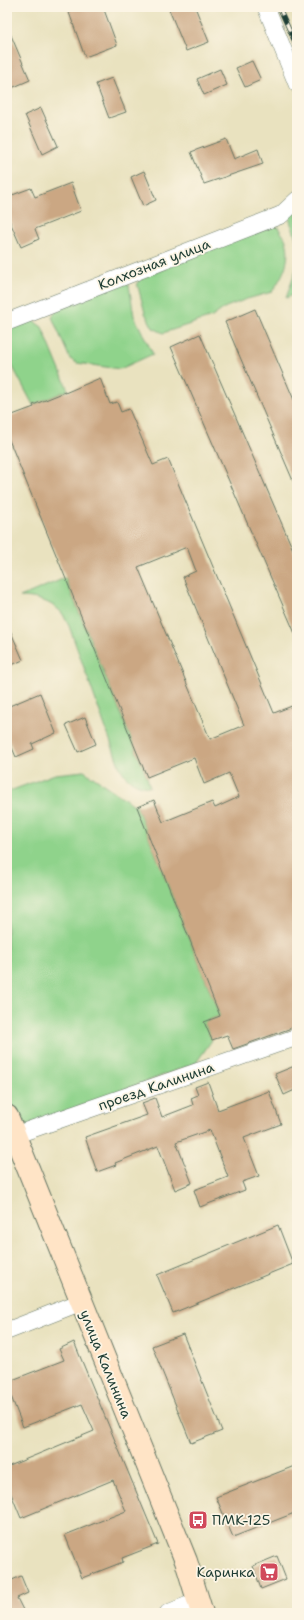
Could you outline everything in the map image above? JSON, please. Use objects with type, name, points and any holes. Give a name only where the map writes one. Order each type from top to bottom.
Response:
[{"type":"street","points":[[266,7],[297,84]]},
{"type":"street","name":"Колхозная улица","points":[[7,322],[281,215],[297,200]]},
{"type":"street","name":"проезд Калинина","points":[[11,1126],[297,1037]]},
{"type":"street","name":"улица Калинина","points":[[11,1126],[186,1562],[200,1607]]},
{"type":"street","points":[[7,1331],[81,1302]]},
{"type":"street","points":[[168,1613],[200,1607]]},
{"type":"green space","points":[[297,207],[297,241],[290,221],[290,212]]},
{"type":"green space","points":[[268,225],[278,227],[288,248],[285,268],[272,292],[226,307],[212,317],[163,333],[153,328],[145,313],[137,283],[141,278]]},
{"type":"green space","points":[[297,267],[297,293],[286,298]]},
{"type":"green space","points":[[123,281],[129,285],[134,316],[153,354],[120,369],[77,363],[70,359],[52,317],[56,310]]},
{"type":"green space","points":[[31,319],[42,327],[68,390],[33,405],[7,356],[7,328]]},
{"type":"green space","points":[[65,578],[150,787],[132,782],[120,768],[69,626],[62,613],[47,602],[20,597]]},
{"type":"green space","points":[[84,771],[137,807],[220,1016],[204,1022],[212,1040],[196,1063],[20,1129],[7,1093],[7,792],[55,774]]},
{"type":"building","points":[[67,7],[103,7],[117,45],[85,57]]},
{"type":"building","points":[[168,7],[195,7],[209,42],[186,51]]},
{"type":"building","points":[[7,26],[30,80],[7,90]]},
{"type":"building","points":[[252,61],[261,80],[245,87],[236,68]]},
{"type":"building","points":[[220,69],[227,85],[204,95],[197,79]]},
{"type":"building","points":[[112,78],[126,112],[109,118],[96,84]]},
{"type":"building","points":[[41,108],[58,146],[42,154],[25,115]]},
{"type":"building","points":[[226,139],[234,159],[258,149],[263,164],[204,184],[191,152]]},
{"type":"building","points":[[144,171],[156,200],[143,206],[131,177]]},
{"type":"building","points":[[71,183],[81,211],[35,229],[39,239],[21,247],[7,215],[7,197],[31,188],[35,197]]},
{"type":"building","points":[[255,309],[297,407],[297,490],[225,322]]},
{"type":"building","points":[[200,334],[297,559],[297,638],[171,347]]},
{"type":"building","points":[[100,378],[110,404],[117,402],[121,412],[129,409],[153,465],[168,459],[274,713],[297,704],[297,1026],[233,1049],[227,1035],[212,1040],[204,1022],[220,1016],[137,807],[154,800],[163,822],[212,802],[215,808],[239,797],[229,773],[204,784],[194,758],[147,777],[7,435],[7,417]],"holes":[[[187,547],[196,571],[183,577],[244,725],[210,739],[138,567]]]},
{"type":"building","points":[[7,623],[23,660],[7,667]]},
{"type":"building","points":[[40,693],[56,733],[32,744],[34,749],[16,757],[7,736],[7,707]]},
{"type":"building","points":[[85,717],[96,744],[78,752],[66,725]]},
{"type":"building","points":[[297,1065],[297,1089],[284,1095],[275,1074]]},
{"type":"building","points":[[208,1082],[218,1110],[269,1091],[281,1124],[244,1138],[259,1176],[242,1182],[245,1190],[200,1207],[194,1190],[228,1177],[210,1130],[176,1142],[192,1183],[175,1190],[158,1146],[115,1163],[116,1165],[97,1172],[85,1137],[147,1115],[142,1103],[155,1098],[162,1117],[193,1105],[191,1098],[198,1095],[195,1087]]},
{"type":"building","points":[[278,1225],[293,1264],[173,1313],[157,1275]]},
{"type":"building","points":[[183,1334],[222,1431],[191,1443],[152,1346]]},
{"type":"building","points":[[74,1342],[158,1544],[122,1558],[123,1562],[82,1578],[65,1535],[126,1511],[113,1480],[21,1518],[7,1484],[7,1467],[94,1431],[82,1404],[23,1427],[7,1386],[7,1382],[64,1360],[59,1349]]},
{"type":"building","points":[[297,1465],[297,1512],[233,1537],[216,1497]]},
{"type":"building","name":"Каринка","points":[[277,1556],[286,1579],[261,1589],[253,1566]]},
{"type":"building","points":[[7,1573],[10,1581],[21,1576],[28,1593],[17,1598],[23,1610],[15,1613],[7,1613]]},
{"type":"railway","points":[[279,7],[297,47]]},
{"type":"place","name":"ПМК-125","points":[[198,1520]]},
{"type":"place","name":"Каринка","points":[[269,1572]]}]
